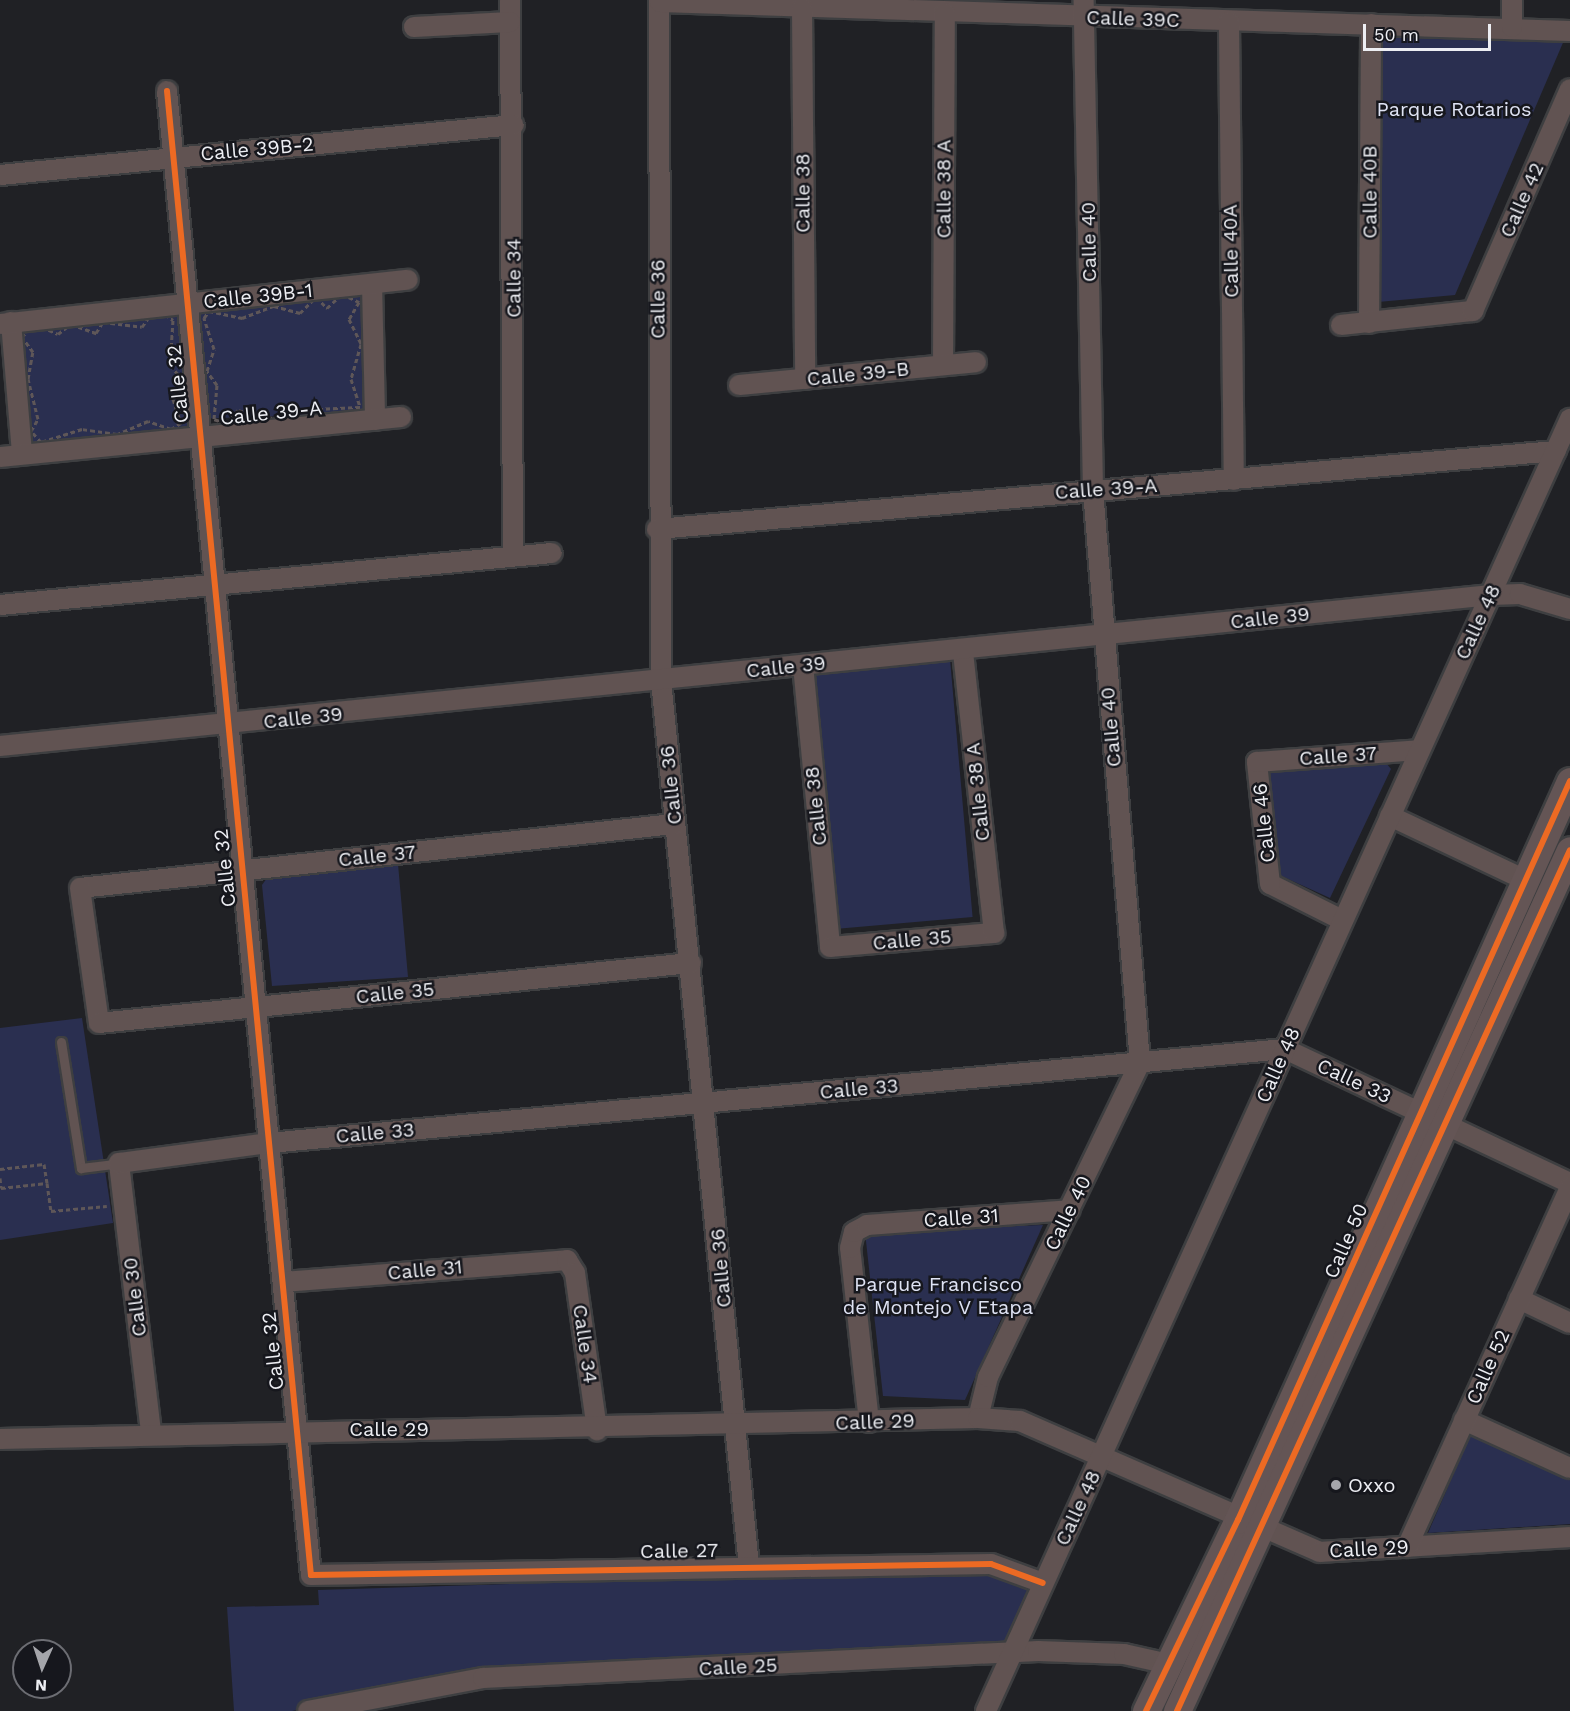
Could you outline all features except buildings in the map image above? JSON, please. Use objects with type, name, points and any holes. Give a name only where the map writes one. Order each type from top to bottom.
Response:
[{"type":"main road","name":"Calle 50","points":[[1177,1711],[1250,1526],[1421,1113],[1523,879],[1570,781]]},
{"type":"main road","name":"Calle 50","points":[[1146,1711],[1168,1664],[1250,1526],[1446,1125],[1570,850]]},
{"type":"street","name":"Calle 34","points":[[510,0],[514,125],[513,556]]},
{"type":"street","points":[[1512,0],[1512,27]]},
{"type":"street","name":"Calle 39C","points":[[659,1],[945,13],[1085,9],[1229,22],[1512,27],[1570,31]]},
{"type":"street","name":"Calle 36","points":[[659,1],[657,529],[661,680],[674,824],[706,1103],[749,1566]]},
{"type":"street","name":"Calle 38","points":[[802,8],[805,379]]},
{"type":"street","name":"Calle 40","points":[[978,1418],[988,1377],[1140,1063],[1103,637],[1093,490],[1085,9]]},
{"type":"street","name":"Calle 38 A","points":[[943,365],[945,13]]},
{"type":"street","points":[[414,27],[510,22]]},
{"type":"street","name":"Calle 40A","points":[[1229,22],[1234,480]]},
{"type":"street","name":"Calle 40B","points":[[1369,323],[1371,24]]},
{"type":"street","name":"Calle 42","points":[[1369,323],[1473,311],[1570,89]]},
{"type":"street","name":"Calle 32","points":[[167,91],[311,1575]]},
{"type":"street","name":"Calle 39B-2","points":[[0,175],[172,156],[514,125]]},
{"type":"street","name":"Calle 39B-1","points":[[6,323],[408,280]]},
{"type":"street","points":[[372,284],[375,420]]},
{"type":"street","points":[[6,323],[22,454]]},
{"type":"street","points":[[1341,325],[1369,323]]},
{"type":"street","name":"Calle 39-B","points":[[739,385],[976,362]]},
{"type":"street","name":"Calle 39-A","points":[[0,457],[401,417]]},
{"type":"street","name":"Calle 48","points":[[986,1711],[1570,419]]},
{"type":"street","name":"Calle 39-A","points":[[657,529],[1556,451]]},
{"type":"street","points":[[0,605],[214,583],[552,553]]},
{"type":"street","name":"Calle 39","points":[[0,746],[228,726],[1491,595],[1520,594],[1570,609]]},
{"type":"street","name":"Calle 38 A","points":[[963,650],[994,933]]},
{"type":"street","name":"Calle 38","points":[[802,666],[830,947]]},
{"type":"street","name":"Calle 37","points":[[1257,762],[1419,750]]},
{"type":"street","name":"Calle 46","points":[[1257,762],[1270,884],[1342,920]]},
{"type":"street","points":[[1390,816],[1523,879]]},
{"type":"street","name":"Calle 37","points":[[99,1023],[80,888],[674,824]]},
{"type":"street","name":"Calle 35","points":[[830,947],[994,933]]},
{"type":"street","name":"Calle 35","points":[[99,1023],[691,963]]},
{"type":"street","name":"Calle 33","points":[[119,1162],[269,1143],[1285,1049],[1570,1185]]},
{"type":"street","name":"Calle 30","points":[[119,1162],[151,1432]]},
{"type":"street","name":"Calle 52","points":[[1407,1547],[1570,1185]]},
{"type":"street","name":"Calle 31","points":[[868,1422],[850,1248],[854,1232],[867,1225],[1069,1210]]},
{"type":"street","name":"Calle 34","points":[[567,1260],[575,1273],[597,1430]]},
{"type":"street","name":"Calle 31","points":[[283,1282],[567,1260]]},
{"type":"street","points":[[1519,1299],[1570,1323]]},
{"type":"street","name":"Calle 29","points":[[0,1439],[297,1428],[597,1430],[978,1418],[1020,1421],[1250,1526],[1320,1552],[1570,1537]]},
{"type":"street","points":[[1464,1420],[1570,1468]]},
{"type":"street","name":"Calle 27","points":[[311,1575],[749,1566],[991,1564],[1043,1583]]},
{"type":"street","name":"Calle 25","points":[[308,1711],[483,1678],[1012,1655],[1124,1654],[1168,1664]]},
{"type":"lane","points":[[61,1042],[81,1168],[119,1162]]},
{"type":"path","points":[[342,294],[355,297],[359,309],[349,319],[361,344],[360,361],[351,379],[360,407],[293,410],[272,418],[238,410],[226,423],[214,419],[212,410],[217,385],[207,371],[214,349],[204,318],[209,311],[242,318],[274,306],[300,313],[316,297],[327,308],[342,294]]},
{"type":"path","points":[[165,314],[174,329],[167,344],[170,365],[182,379],[173,399],[181,423],[171,429],[148,421],[117,434],[82,429],[41,442],[31,430],[38,419],[28,379],[33,352],[22,337],[42,327],[58,334],[71,324],[84,333],[96,333],[103,322],[116,321],[142,327],[149,317],[165,314]]},
{"type":"path","points":[[0,1169],[44,1164],[51,1211],[124,1205]]},
{"type":"path","points":[[0,1178],[1,1188],[47,1183]]},
{"type":"green space","name":"Parque Rotarios","points":[[1379,32],[1565,38],[1455,295],[1378,302]]},
{"type":"green space","points":[[363,292],[367,413],[201,419],[197,298]]},
{"type":"green space","points":[[179,309],[190,432],[28,446],[18,323]]},
{"type":"green space","points":[[950,659],[973,917],[832,929],[810,671]]},
{"type":"green space","points":[[1382,758],[1391,769],[1330,898],[1277,874],[1266,768]]},
{"type":"green space","points":[[398,864],[408,977],[272,986],[262,885],[267,878]]},
{"type":"green space","points":[[82,1018],[113,1223],[0,1240],[0,1028]]},
{"type":"green space","name":"Parque Francisco de Montejo V Etapa","points":[[1043,1225],[965,1400],[883,1396],[865,1232]]},
{"type":"green space","points":[[1473,1429],[1570,1475],[1570,1524],[1428,1533]]},
{"type":"green space","points":[[987,1569],[1039,1582],[1010,1653],[480,1674],[292,1711],[234,1711],[227,1607],[319,1605],[318,1590]]},
{"type":"cycle path","points":[[167,91],[311,1575],[991,1564],[1043,1583]]},
{"type":"cycle path","points":[[1146,1711],[1238,1520],[1570,781]]},
{"type":"cycle path","points":[[1177,1711],[1570,850]]},
{"type":"place","name":"Oxxo","points":[[1336,1485]]}]
